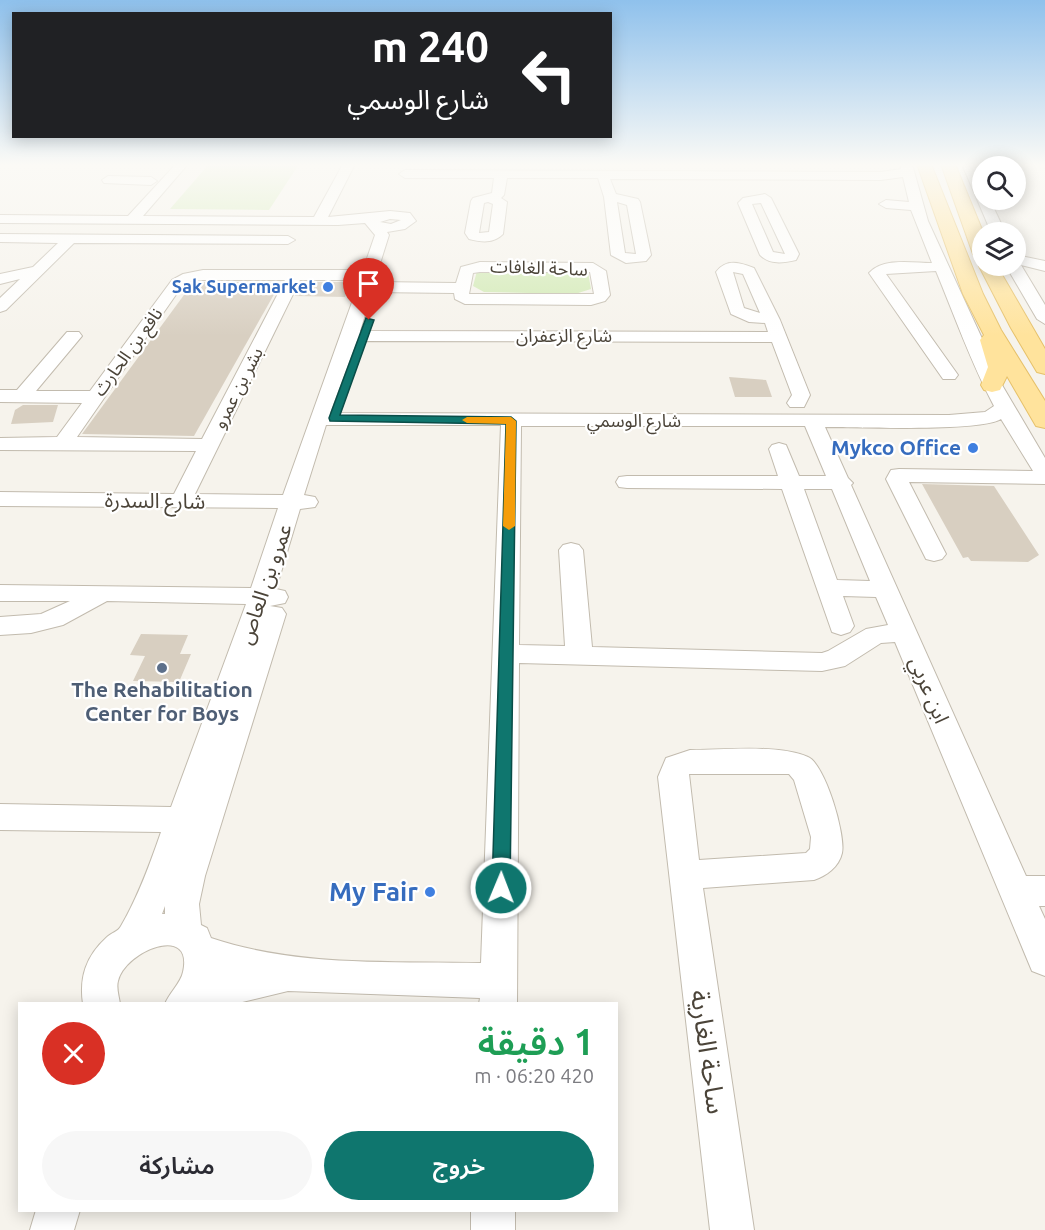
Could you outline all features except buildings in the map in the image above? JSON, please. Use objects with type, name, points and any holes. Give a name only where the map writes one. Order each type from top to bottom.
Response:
[{"type":"main road","points":[[938,221],[965,274],[984,338],[1045,421]]},
{"type":"main road","points":[[993,276],[1045,367]]},
{"type":"main road","points":[[1021,328],[1023,320],[1020,303],[1029,293]]},
{"type":"main road","points":[[984,338],[991,341],[999,367],[992,385]]},
{"type":"street","points":[[259,239],[268,221]]},
{"type":"street","name":"عمرو بن العاص","points":[[133,939],[160,881],[193,820],[301,503],[326,418],[375,281],[382,235],[387,221]]},
{"type":"street","points":[[922,221],[940,266],[984,338],[942,340]]},
{"type":"street","points":[[0,238],[288,240]]},
{"type":"street","points":[[0,307],[71,238]]},
{"type":"street","points":[[1026,268],[1042,265]]},
{"type":"street","points":[[940,266],[886,269],[877,273],[886,288],[942,340],[949,375]]},
{"type":"street","name":"ساحة الغافات","points":[[475,267],[586,267],[598,271],[602,295],[591,300],[472,300],[462,297],[462,288],[466,270],[475,267]]},
{"type":"street","points":[[0,279],[38,270]]},
{"type":"street","name":"نافع بن الحارث","points":[[63,442],[180,281],[203,275],[295,275],[375,281]]},
{"type":"street","name":"بشر بن عمرو","points":[[181,501],[295,275]]},
{"type":"street","points":[[1021,276],[1045,319]]},
{"type":"street","name":"ساحة الغافات","points":[[375,281],[462,288]]},
{"type":"street","name":"ابن عربي","points":[[771,318],[801,395],[805,412],[842,483],[905,633],[1030,891],[1045,959]]},
{"type":"street","points":[[22,396],[73,336]]},
{"type":"street","name":"شارع الزعفران","points":[[357,336],[778,337]]},
{"type":"street","points":[[992,385],[1045,476]]},
{"type":"street","points":[[0,396],[95,397]]},
{"type":"street","name":"شارع الوسمي","points":[[949,421],[990,418],[1005,408]]},
{"type":"street","name":"شارع الوسمي","points":[[326,418],[511,421],[805,412],[949,421],[992,426],[1021,437]]},
{"type":"street","points":[[102,1002],[99,985],[102,972],[120,947],[133,939],[160,929],[244,966],[292,975],[498,992],[511,421]]},
{"type":"street","points":[[0,444],[63,442],[208,446]]},
{"type":"street","points":[[779,449],[841,626]]},
{"type":"street","points":[[934,554],[897,479],[899,474],[1045,476]]},
{"type":"street","points":[[627,482],[842,483]]},
{"type":"street","name":"شارع السدرة","points":[[0,499],[301,503]]},
{"type":"street","points":[[572,550],[579,656]]},
{"type":"street","points":[[828,588],[886,589]]},
{"type":"street","points":[[0,592],[270,596]]},
{"type":"street","points":[[0,626],[35,626],[68,613],[102,593]]},
{"type":"street","points":[[506,654],[830,661],[875,635],[905,633]]},
{"type":"street","name":"ساحة الغارية","points":[[684,874],[718,874],[814,866],[826,854],[827,837],[808,775],[800,766],[787,762],[690,762],[677,766],[673,777],[684,874],[732,1230]]},
{"type":"street","points":[[0,817],[193,820]]},
{"type":"street","name":"عمرو بن العاص","points":[[185,1002],[198,985],[203,967],[182,919],[193,820]]},
{"type":"street","points":[[187,1002],[235,986],[292,975]]},
{"type":"street","points":[[51,1230],[57,1212]]},
{"type":"street","points":[[492,1230],[493,1212]]},
{"type":"green space","points":[[477,271],[585,271],[588,272],[591,289],[575,294],[484,292],[473,286]]},
{"type":"slow traffic","points":[[467,420],[511,421],[509,526]]},
{"type":"place","name":"Sak Supermarket","points":[[328,287]]},
{"type":"place","name":"Mykco Office","points":[[973,448]]},
{"type":"place","name":"The Rehabilitation Center for Boys","points":[[162,668]]},
{"type":"place","name":"My Fair","points":[[430,892]]},
{"type":"route","points":[[369,320],[334,418],[511,421],[501,888]]}]
